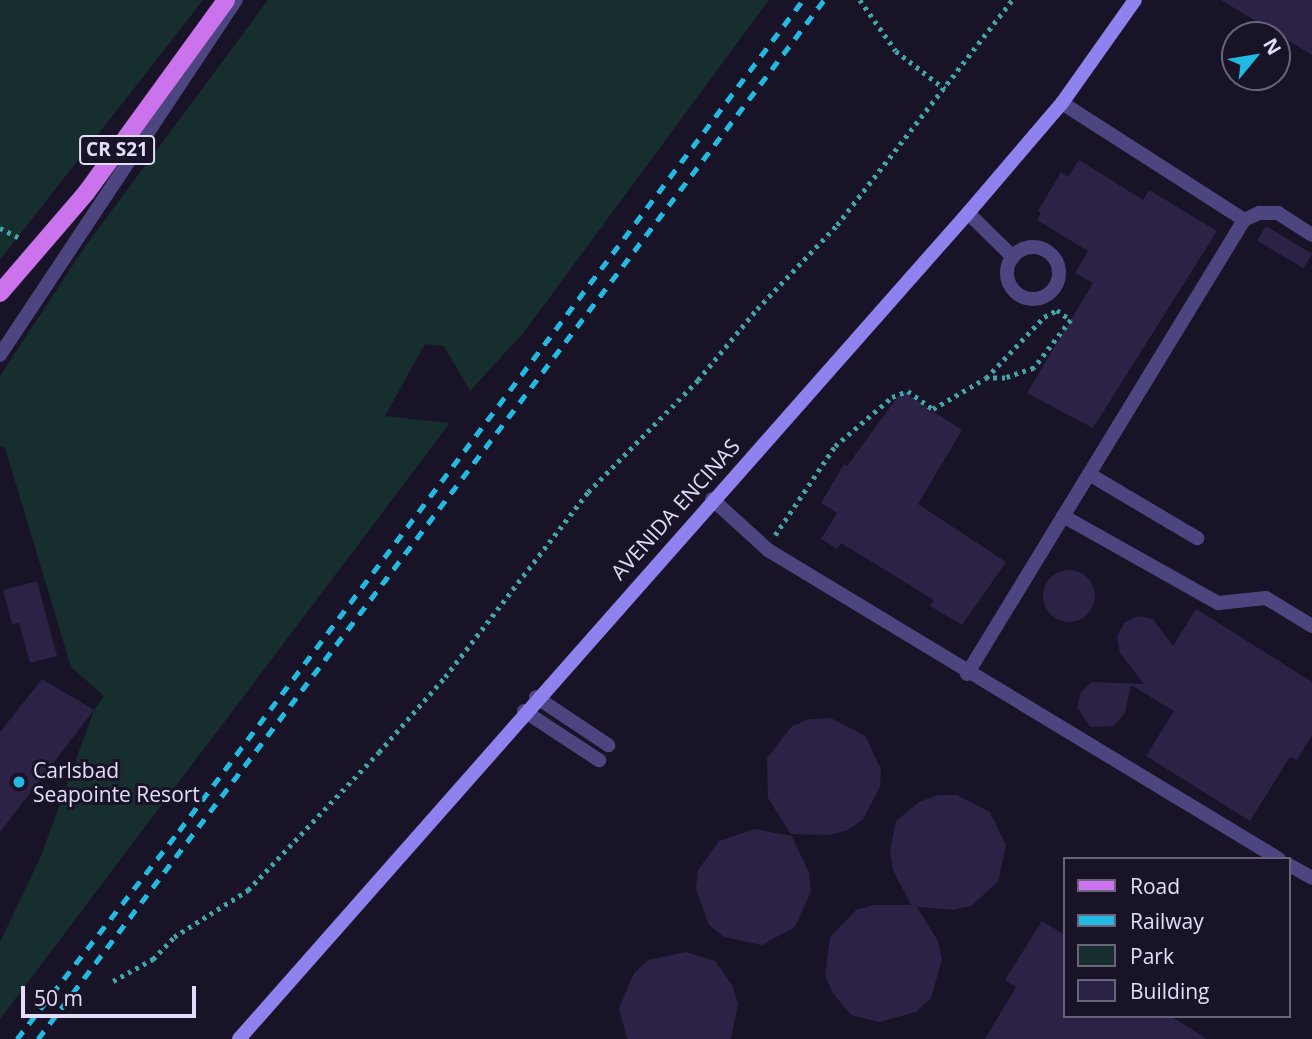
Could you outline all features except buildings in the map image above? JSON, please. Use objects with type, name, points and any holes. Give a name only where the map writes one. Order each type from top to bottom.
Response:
[{"type":"main road","name":"CR S21","points":[[0,293],[86,193],[226,0]]},
{"type":"street","name":"AVENIDA ENCINAS","points":[[239,1039],[524,711],[1062,103],[1135,0]]},
{"type":"lane","points":[[0,355],[236,0]]},
{"type":"lane","points":[[1062,103],[1244,220]]},
{"type":"lane","points":[[968,212],[1013,257]]},
{"type":"lane","points":[[967,674],[1244,220],[1259,213],[1278,214],[1312,235]]},
{"type":"lane","points":[[1089,474],[1197,538]]},
{"type":"lane","points":[[712,499],[768,550],[967,674],[1276,857]]},
{"type":"lane","points":[[1063,516],[1218,603],[1251,596],[1266,598],[1312,626]]},
{"type":"lane","points":[[537,697],[608,745]]},
{"type":"lane","points":[[524,711],[599,761]]},
{"type":"lane","points":[[1291,866],[1312,878]]},
{"type":"path","points":[[860,0],[895,51],[945,89]]},
{"type":"path","points":[[113,981],[153,959],[174,937],[248,890],[379,752],[445,677],[588,492],[698,380],[757,309],[837,225],[1012,0]]},
{"type":"path","points":[[775,536],[835,446],[892,397],[908,391],[933,409],[986,378],[1044,317],[1057,310],[1070,320],[1034,368],[1004,378],[986,378]]},
{"type":"green space","points":[[0,0],[203,0],[0,260]]},
{"type":"green space","points":[[268,0],[769,0],[524,332],[470,391],[444,346],[425,344],[385,416],[450,423],[0,1019],[0,942],[41,856],[94,710],[104,696],[71,667],[5,448],[0,446],[0,376],[84,248]]},
{"type":"railway","points":[[17,1039],[179,831],[803,0]]},
{"type":"railway","points":[[38,1039],[824,0]]},
{"type":"place","name":"Carlsbad Seapointe Resort","points":[[19,782]]}]
